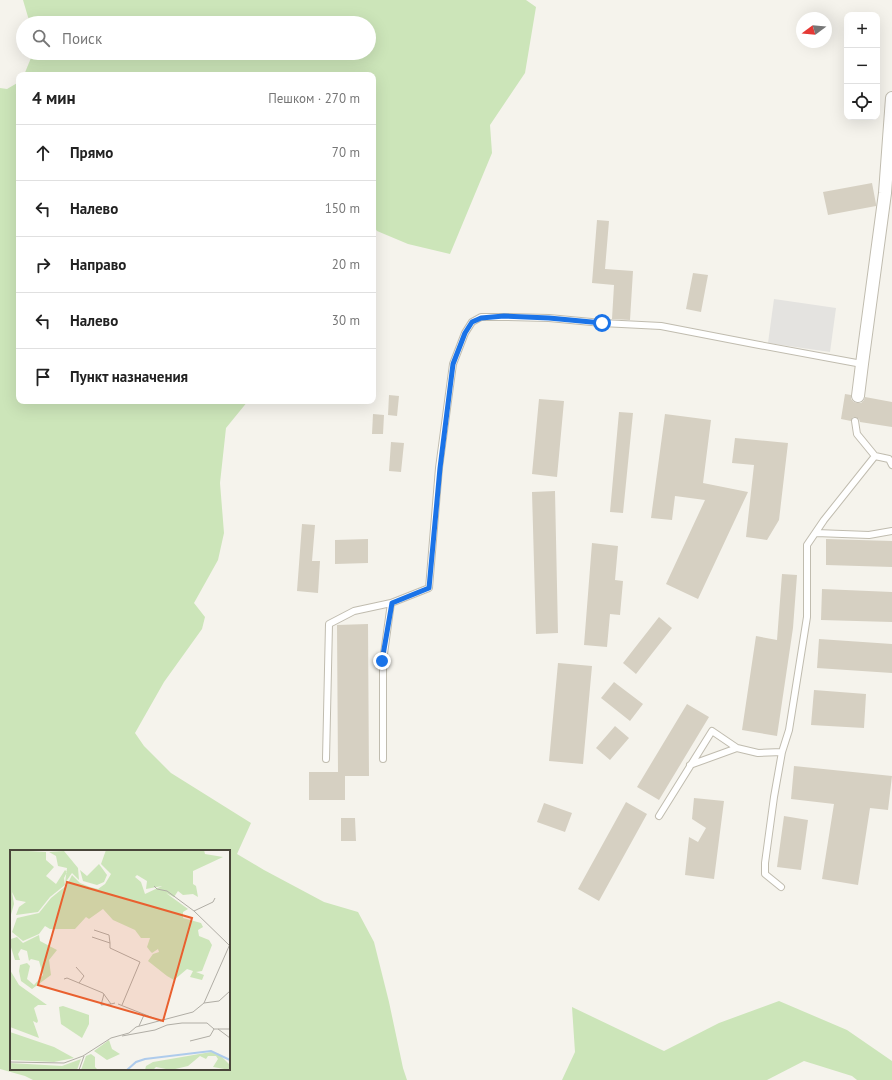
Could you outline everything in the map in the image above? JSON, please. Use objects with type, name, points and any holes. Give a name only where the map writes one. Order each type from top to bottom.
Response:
[{"type":"street","points":[[858,396],[889,165],[892,98]]},
{"type":"lane","points":[[326,759],[329,624],[354,611],[392,603],[429,588],[440,468],[453,364],[465,333],[472,322],[481,318],[519,317],[661,326],[862,364]]},
{"type":"lane","points":[[855,421],[857,434],[875,456],[889,459],[892,465]]},
{"type":"lane","points":[[781,887],[765,874],[765,863],[774,797],[782,752],[789,730],[807,617],[807,545],[824,520],[875,456]]},
{"type":"lane","points":[[816,533],[870,535],[892,531]]},
{"type":"lane","points":[[383,759],[382,661],[392,603]]},
{"type":"lane","points":[[659,816],[712,731],[737,748],[758,753],[782,752]]},
{"type":"lane","points":[[690,766],[737,748]]},
{"type":"green space","points":[[23,0],[526,0],[536,7],[525,73],[490,125],[492,153],[450,254],[408,244],[376,230],[376,72],[25,72],[30,60],[376,60],[376,16],[28,16]]},
{"type":"green space","points":[[16,84],[16,404],[246,404],[226,428],[220,483],[224,533],[218,560],[194,603],[205,617],[202,629],[164,682],[135,733],[144,746],[171,773],[251,823],[237,854],[324,902],[358,912],[374,942],[407,1080],[33,1080],[25,1076],[0,1069],[0,88],[7,89]]},
{"type":"green space","points":[[779,1001],[847,1030],[892,1061],[892,1080],[857,1080],[852,1076],[804,1061],[767,1080],[562,1080],[575,1052],[572,1007],[664,1051],[719,1023]]},
{"type":"shaded area","points":[[774,299],[836,308],[830,352],[768,343]]},
{"type":"building","points":[[872,183],[876,206],[828,215],[823,192]]},
{"type":"building","points":[[597,220],[609,221],[605,269],[633,271],[630,320],[612,319],[614,285],[592,283]]},
{"type":"building","points":[[693,273],[708,275],[701,312],[686,309]]},
{"type":"building","points":[[845,394],[851,395],[851,399],[857,403],[861,403],[865,397],[892,402],[892,427],[860,422],[856,417],[853,417],[851,421],[841,419]]},
{"type":"building","points":[[389,395],[399,396],[397,416],[388,415]]},
{"type":"building","points":[[539,399],[564,401],[557,477],[532,474]]},
{"type":"building","points":[[619,412],[633,413],[623,513],[610,512]]},
{"type":"building","points":[[373,414],[384,415],[383,434],[372,434]]},
{"type":"building","points":[[665,414],[711,420],[703,483],[748,492],[698,599],[666,584],[705,500],[675,496],[672,520],[651,518]]},
{"type":"building","points":[[735,438],[788,443],[779,520],[767,540],[746,537],[754,465],[732,463]]},
{"type":"building","points":[[391,442],[404,443],[401,472],[389,471]]},
{"type":"building","points":[[555,491],[558,633],[536,634],[532,492]]},
{"type":"building","points":[[302,524],[315,525],[312,561],[320,561],[318,593],[297,591]]},
{"type":"building","points":[[368,539],[368,563],[335,564],[335,540]]},
{"type":"building","points":[[826,539],[892,541],[892,567],[826,565]]},
{"type":"building","points":[[592,543],[618,546],[615,580],[623,581],[620,615],[610,614],[607,647],[584,645]]},
{"type":"building","points":[[782,574],[797,575],[793,628],[777,736],[742,730],[756,636],[777,640]]},
{"type":"building","points":[[822,589],[892,592],[892,622],[821,620]]},
{"type":"building","points":[[659,617],[672,628],[636,674],[623,663]]},
{"type":"building","points":[[368,624],[369,776],[345,776],[345,800],[309,800],[309,772],[338,772],[337,625]]},
{"type":"building","points":[[819,639],[892,644],[892,673],[817,668]]},
{"type":"building","points":[[558,663],[592,666],[583,764],[549,761]]},
{"type":"building","points":[[614,682],[643,704],[630,721],[601,698]]},
{"type":"building","points":[[814,690],[866,694],[864,728],[811,725]]},
{"type":"building","points":[[687,704],[709,717],[659,800],[637,787]]},
{"type":"building","points":[[615,726],[629,738],[610,760],[596,748]]},
{"type":"building","points":[[794,766],[892,776],[888,810],[870,808],[858,885],[822,879],[834,804],[791,799]]},
{"type":"building","points":[[694,798],[724,801],[714,879],[685,875],[689,837],[698,842],[706,828],[692,819]]},
{"type":"building","points":[[626,802],[647,814],[599,901],[578,889]]},
{"type":"building","points":[[544,803],[572,813],[565,832],[537,822]]},
{"type":"building","points":[[784,816],[808,820],[801,870],[777,867]]},
{"type":"building","points":[[341,818],[355,818],[356,841],[341,841]]},
{"type":"route","points":[[382,661],[392,603],[429,588],[434,522],[453,364],[465,333],[472,322],[481,318],[504,316],[549,318],[602,323]]}]
